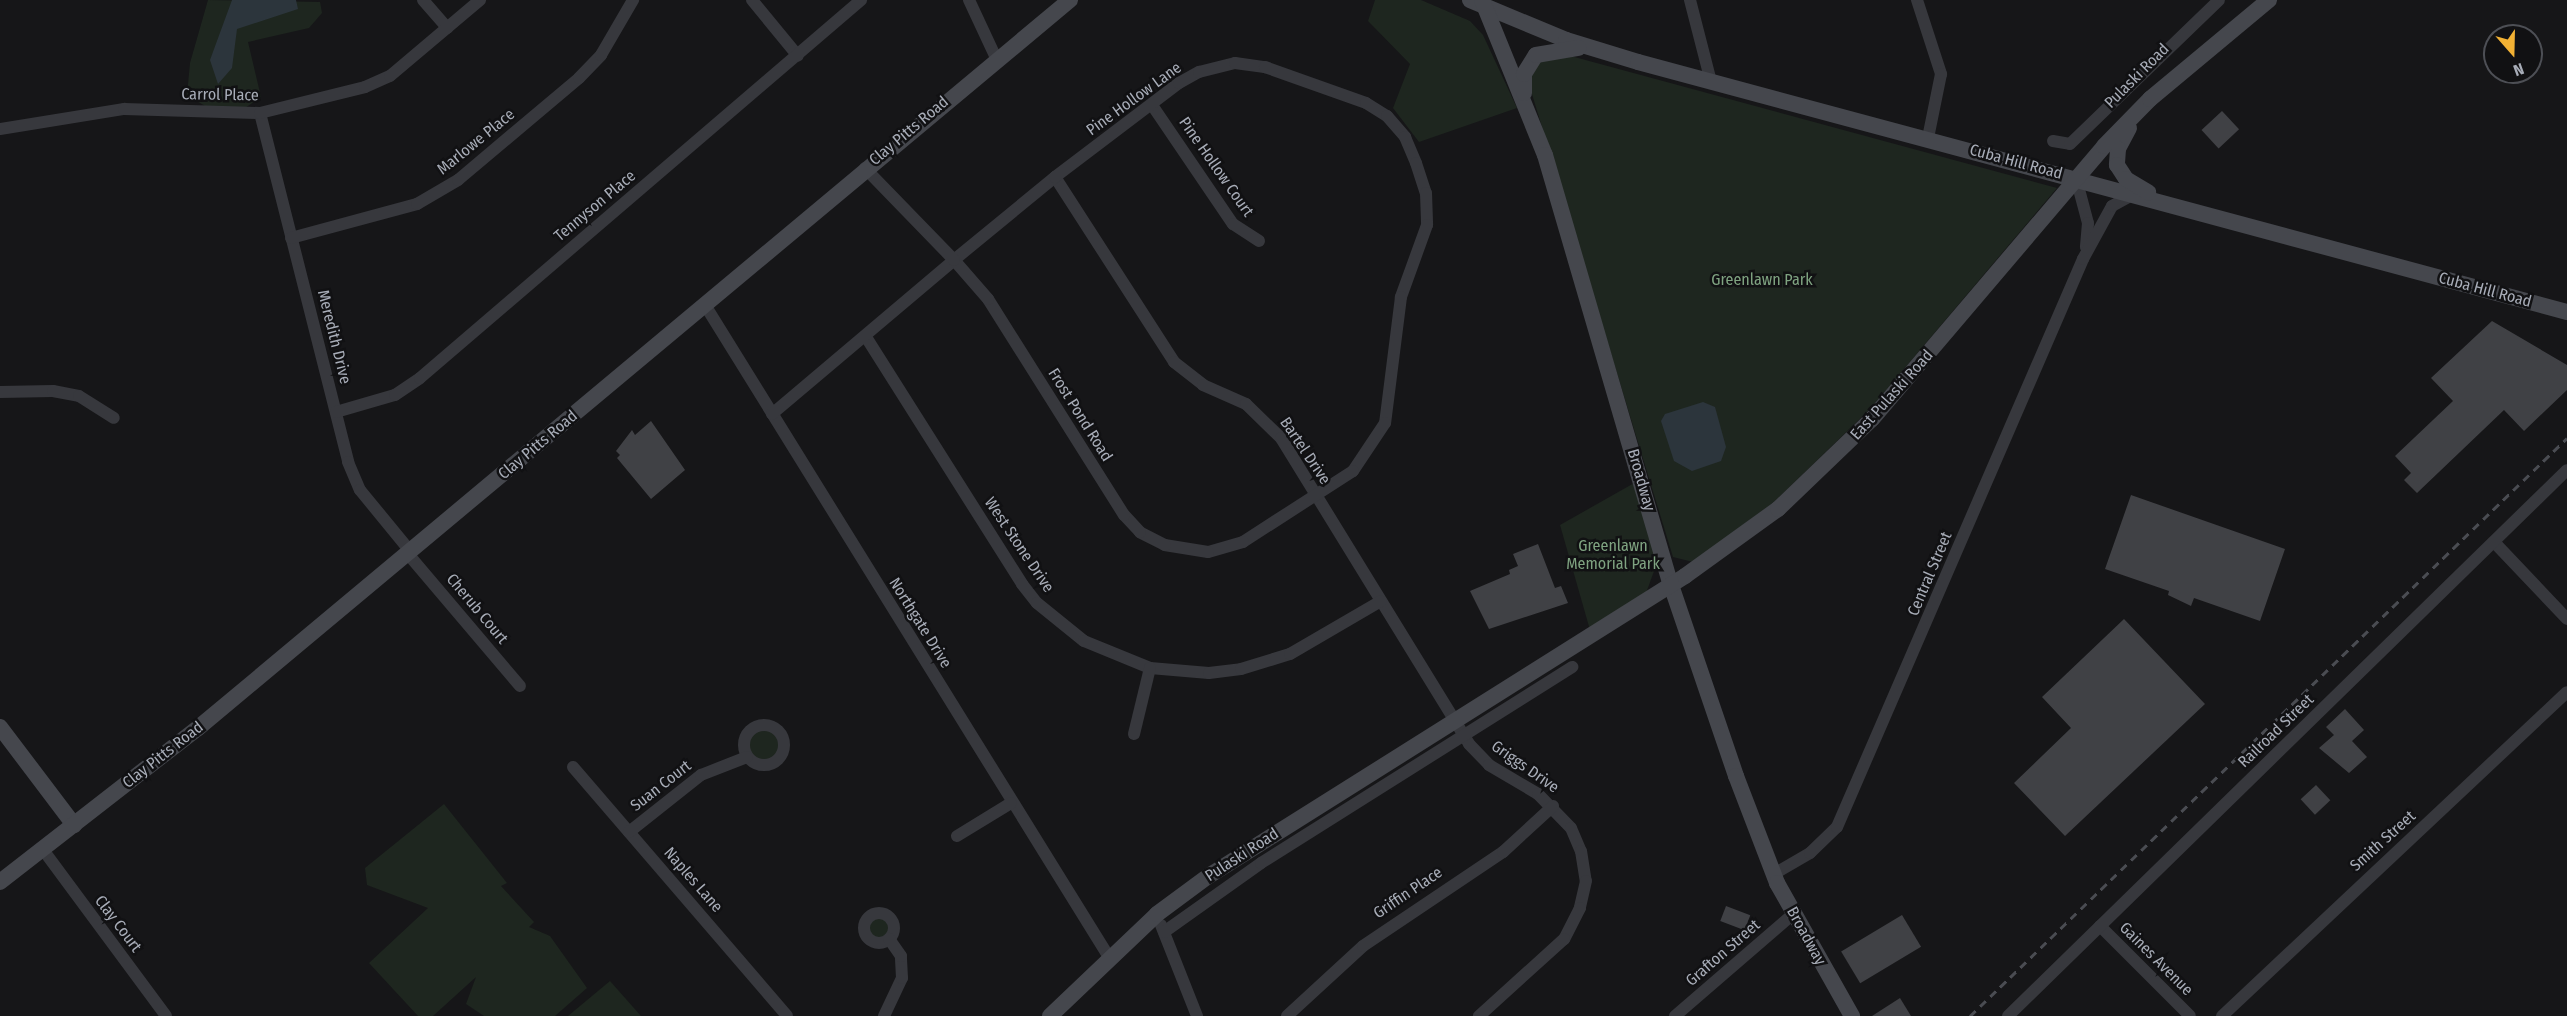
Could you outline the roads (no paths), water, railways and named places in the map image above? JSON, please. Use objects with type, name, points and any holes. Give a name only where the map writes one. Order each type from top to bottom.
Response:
[{"type":"main road","name":"Clay Pitts Road","points":[[0,882],[44,851],[410,553],[996,58],[1070,0]]},
{"type":"main road","name":"East Pulaski Road","points":[[1453,718],[1671,585],[1756,526],[1844,449],[2076,178],[2150,99],[2269,0]]},
{"type":"main road","name":"Cuba Hill Road","points":[[1479,2],[1590,48],[2567,312]]},
{"type":"main road","name":"Broadway","points":[[1479,2],[1529,114],[1671,585],[1774,874],[1793,914],[1852,1016]]},
{"type":"main road","points":[[1529,114],[1523,80],[1531,60],[1554,48],[1590,48]]},
{"type":"main road","points":[[2150,99],[2123,136],[2117,165],[2126,179],[2161,201]]},
{"type":"main road","name":"Pulaski Road","points":[[1050,1016],[1109,957],[1157,914],[1207,877],[1453,718]]},
{"type":"main road","points":[[0,727],[74,825]]},
{"type":"street","points":[[423,0],[447,28]]},
{"type":"street","name":"Carrol Place","points":[[0,129],[124,109],[260,113],[365,87],[390,76],[480,0]]},
{"type":"street","name":"Marlowe Place","points":[[291,238],[417,204],[458,180],[579,78],[601,55],[633,0]]},
{"type":"street","points":[[752,0],[798,56]]},
{"type":"street","name":"Tennyson Place","points":[[336,412],[395,395],[420,378],[861,0]]},
{"type":"street","points":[[969,0],[996,58]]},
{"type":"street","points":[[1690,0],[1711,82]]},
{"type":"street","points":[[1917,0],[1941,74],[1928,138]]},
{"type":"street","name":"Pulaski Road","points":[[2054,141],[2070,144],[2219,0]]},
{"type":"street","name":"Pine Hollow Lane","points":[[772,414],[1055,177],[1179,83],[1220,64],[1265,67],[1336,90],[1380,111],[1405,137],[1426,193],[1427,225],[1401,297],[1385,423],[1353,471],[1317,497]]},
{"type":"street","name":"Pine Hollow Court","points":[[1152,105],[1233,224],[1259,241]]},
{"type":"street","name":"Meredith Drive","points":[[260,113],[336,412],[360,490],[410,553]]},
{"type":"street","name":"Frost Pond Road","points":[[865,168],[954,260],[988,299],[1107,492],[1140,532],[1188,551],[1225,550],[1317,497]]},
{"type":"street","name":"Bartel Drive","points":[[1055,177],[1174,362],[1203,385],[1245,404],[1281,438],[1453,718]]},
{"type":"street","name":"Central Street","points":[[2076,178],[2088,223],[2083,259]]},
{"type":"street","name":"Central Street","points":[[1774,874],[1810,853],[1845,813],[2083,259],[2112,206],[2134,194]]},
{"type":"street","name":"Northgate Drive","points":[[705,305],[1011,803],[1109,957]]},
{"type":"street","name":"West Stone Drive","points":[[866,337],[1037,603],[1084,641],[1150,668],[1209,673],[1265,663],[1315,641],[1381,601]]},
{"type":"street","points":[[0,392],[53,391],[79,396],[114,418]]},
{"type":"street","name":"Railroad Street","points":[[2008,1016],[2567,470]]},
{"type":"street","points":[[2494,542],[2567,619]]},
{"type":"street","name":"Cherub Court","points":[[410,553],[520,686]]},
{"type":"street","points":[[1164,932],[1252,868],[1572,667]]},
{"type":"street","points":[[1134,734],[1150,668]]},
{"type":"street","name":"Smith Street","points":[[2222,1016],[2567,692]]},
{"type":"street","name":"Griggs Drive","points":[[1453,718],[1464,736],[1489,765],[1553,806],[1581,851],[1586,881],[1580,908],[1564,939],[1479,1016]]},
{"type":"street","name":"Suan Court","points":[[629,832],[701,775],[747,757]]},
{"type":"street","name":"Naples Lane","points":[[573,767],[787,1016]]},
{"type":"street","points":[[957,836],[1011,803]]},
{"type":"street","name":"Griffin Place","points":[[1287,1016],[1363,946],[1503,852],[1553,806]]},
{"type":"street","name":"Clay Court","points":[[44,851],[166,1016]]},
{"type":"street","points":[[1157,914],[1197,1016]]},
{"type":"street","name":"Grafton Street","points":[[1675,1016],[1793,914]]},
{"type":"street","name":"Gaines Avenue","points":[[2100,926],[2190,1016]]},
{"type":"street","points":[[884,1016],[902,978],[901,956],[889,939]]},
{"type":"railway","points":[[1970,1016],[2567,438]]},
{"type":"park label","name":"Greenlawn Park","points":[[1762,280]]},
{"type":"park label","name":"Greenlawn Memorial Park","points":[[1613,555]]}]
